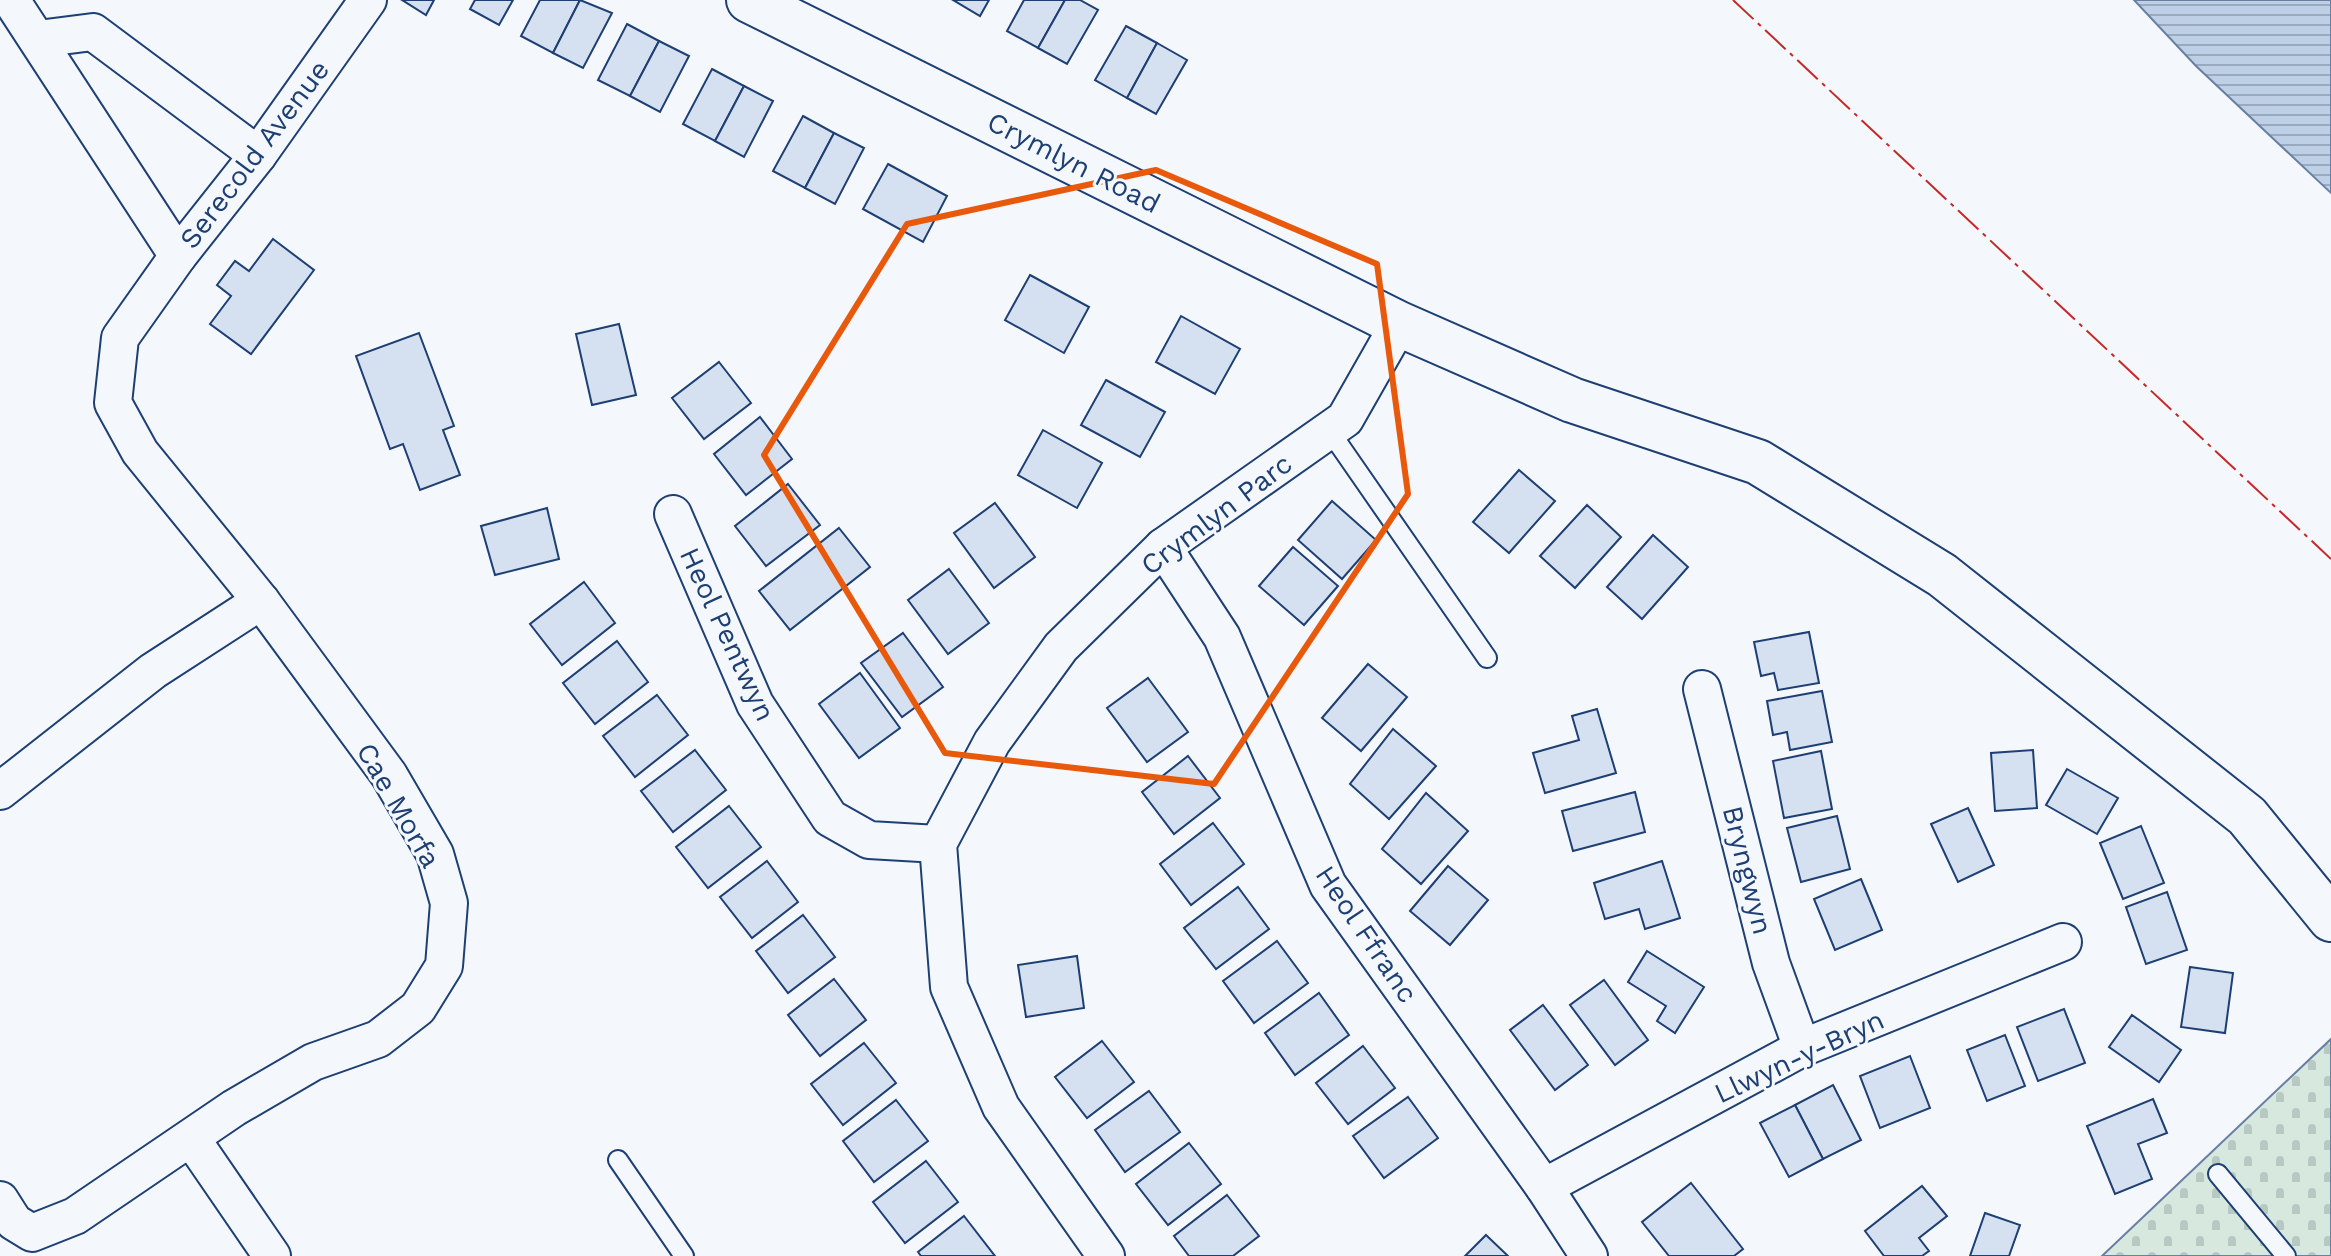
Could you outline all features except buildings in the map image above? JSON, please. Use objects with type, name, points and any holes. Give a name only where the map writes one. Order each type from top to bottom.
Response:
[{"type":"street","name":"Serecold Avenue","points":[[11,0],[178,256],[258,155],[368,0]]},
{"type":"street","name":"Crymlyn Road","points":[[749,0],[1399,324],[1572,400],[1758,462],[1942,575],[2247,816],[2331,919]]},
{"type":"street","points":[[38,39],[93,32],[258,155]]},
{"type":"street","name":"Cae Morfa","points":[[0,1200],[14,1222],[32,1233],[75,1216],[191,1138],[313,1062],[378,1039],[418,1008],[444,966],[449,903],[435,854],[389,775],[261,601],[140,452],[113,403],[120,338],[178,256]]},
{"type":"street","name":"Crymlyn Parc","points":[[938,844],[992,742],[1061,647],[1163,547],[1345,419],[1399,324]]},
{"type":"street","name":"Heol Pentwyn","points":[[673,514],[755,704],[830,818],[869,840],[938,844]]},
{"type":"street","name":"Heol Ffranc","points":[[1163,547],[1222,637],[1328,885],[1544,1187],[1589,1256]]},
{"type":"street","points":[[0,791],[153,671],[261,601]]},
{"type":"street","name":"Bryngwyn","points":[[1702,689],[1771,963],[1802,1048]]},
{"type":"street","points":[[938,844],[949,987],[1001,1107],[1106,1256]]},
{"type":"street","name":"Llwyn-y-Bryn","points":[[1544,1187],[1802,1048],[2063,942]]},
{"type":"street","points":[[191,1138],[272,1256]]},
{"type":"lane","points":[[1329,430],[1487,658]]},
{"type":"lane","points":[[618,1160],[684,1256]]},
{"type":"lane","points":[[2218,1174],[2286,1256]]},
{"type":"highlighted area","points":[[1156,170],[1377,264],[1408,494],[1214,784],[945,753],[764,455],[907,224]]},
{"type":"green space","points":[[2331,1039],[2331,1256],[2102,1256]]},
{"type":"water","points":[[2134,0],[2331,0],[2331,193],[2196,66]]},
{"type":"power","points":[[1733,0],[2331,559]]}]
